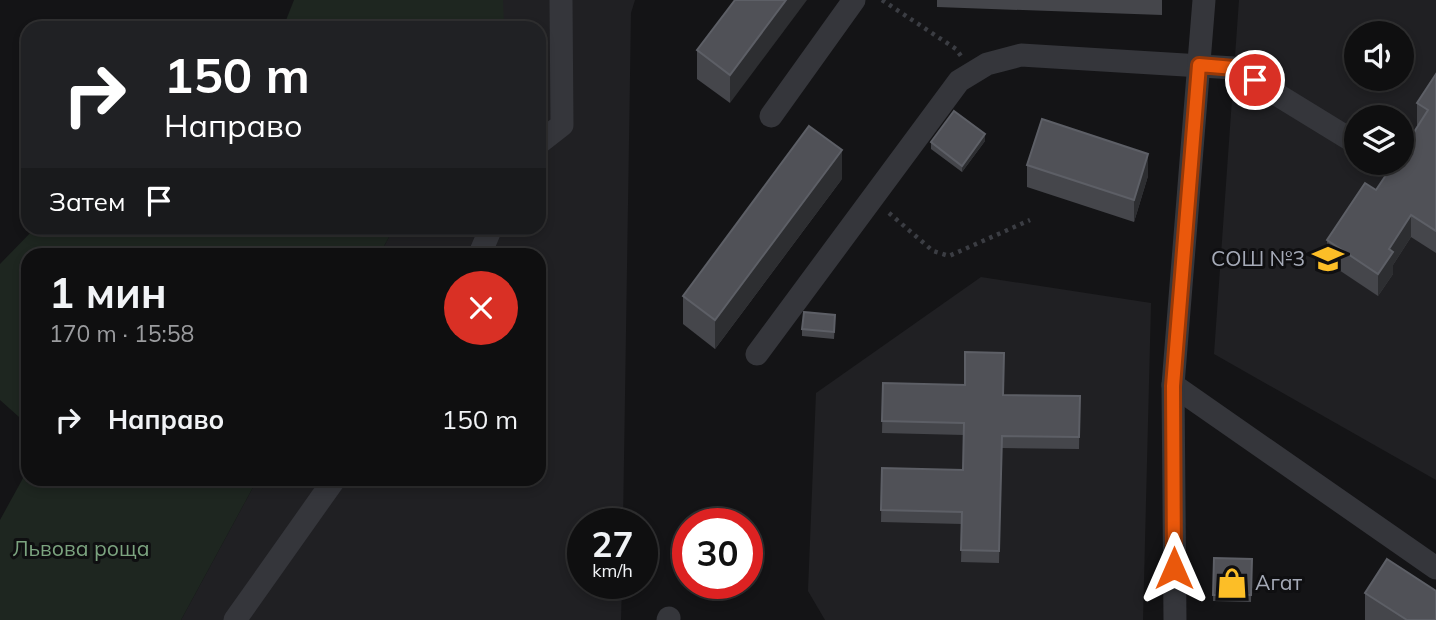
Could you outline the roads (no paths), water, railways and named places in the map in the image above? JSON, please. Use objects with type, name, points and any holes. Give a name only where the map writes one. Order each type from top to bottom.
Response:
[{"type":"street","points":[[546,138],[562,125],[561,0]]},
{"type":"street","points":[[771,116],[855,0]]},
{"type":"street","points":[[1175,620],[1173,386],[1204,0]]},
{"type":"street","points":[[757,354],[959,80],[987,64],[1021,55],[1234,68],[1344,136]]},
{"type":"street","points":[[1173,386],[1436,568]]},
{"type":"street","points":[[235,620],[330,486]]},
{"type":"place","name":"СОШ №3","points":[[1328,259]]},
{"type":"place","name":"Агат","points":[[1232,583]]},
{"type":"park label","name":"Львова роща","points":[[81,549]]}]
